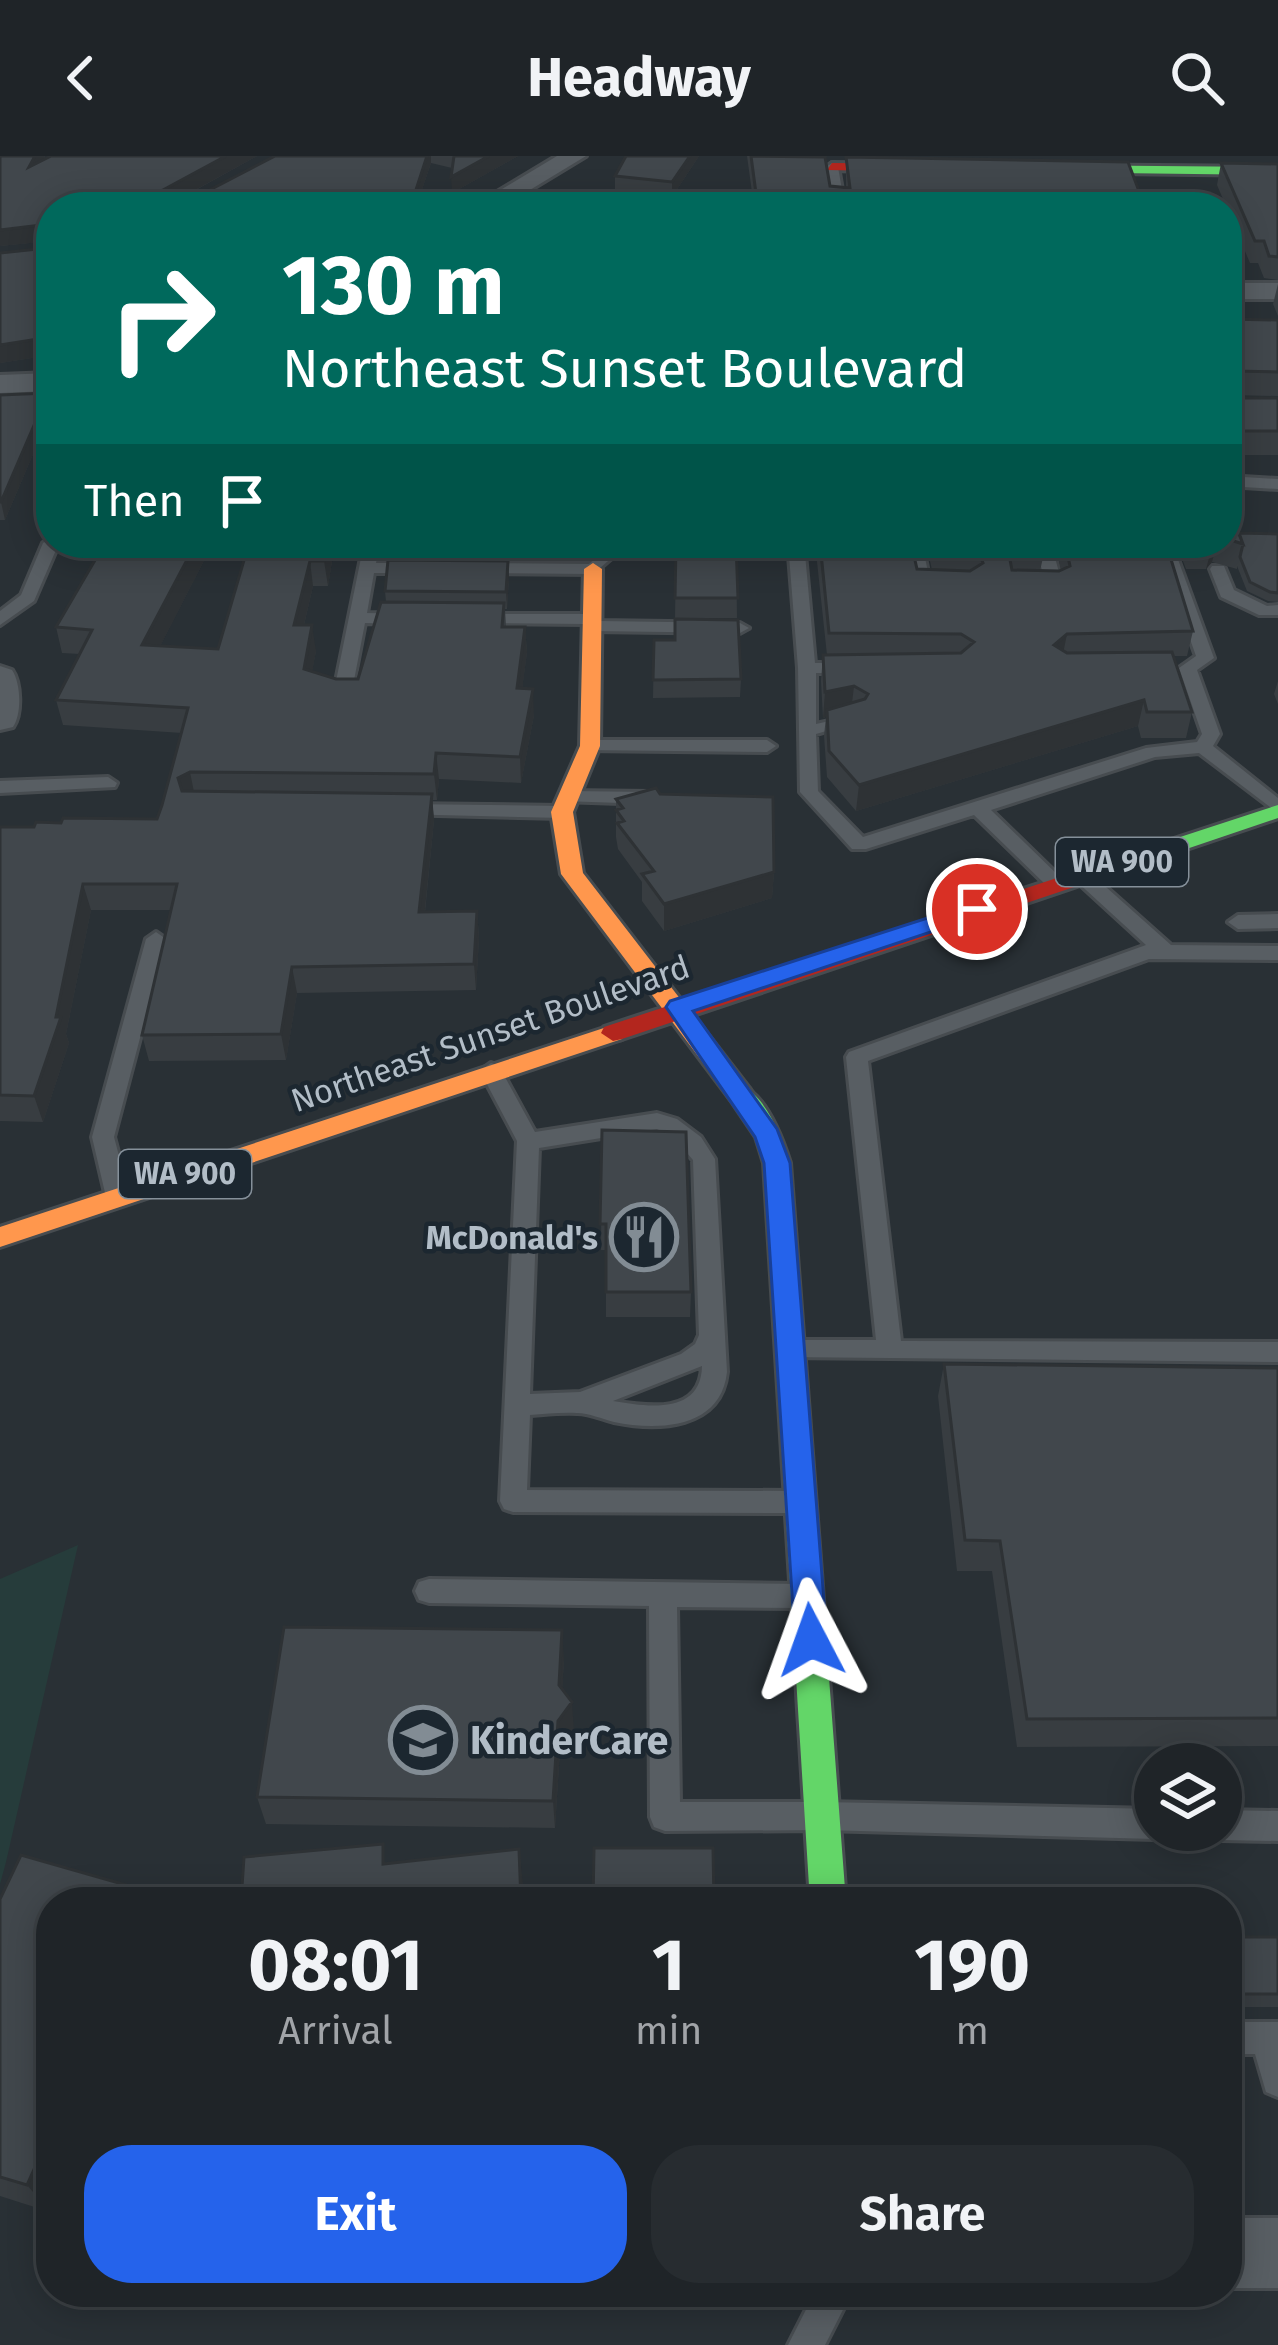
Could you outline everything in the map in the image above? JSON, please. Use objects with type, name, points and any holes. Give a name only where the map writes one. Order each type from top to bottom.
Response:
[{"type":"street","points":[[510,192],[574,156]]},
{"type":"street","points":[[832,167],[963,169]]},
{"type":"street","points":[[1008,169],[1278,171]]},
{"type":"street","points":[[1242,290],[1278,291]]},
{"type":"street","points":[[0,384],[36,383]]},
{"type":"street","points":[[593,569],[590,746],[565,805],[572,874],[678,1007],[768,1135],[777,1163],[827,1887]]},
{"type":"street","points":[[0,677],[0,719]]},
{"type":"street","name":"Northeast Sunset Boulevard","points":[[0,1237],[1278,809]]},
{"type":"street","points":[[1242,2253],[1278,2253]]},
{"type":"lane","points":[[832,167],[836,192]]},
{"type":"lane","points":[[1242,482],[1278,484]]},
{"type":"lane","points":[[0,620],[28,597],[45,558]]},
{"type":"lane","points":[[342,696],[370,558]]},
{"type":"lane","points":[[458,568],[593,569],[605,558]]},
{"type":"lane","points":[[797,558],[807,668],[809,792],[859,845],[1153,752],[1203,747],[1278,809]]},
{"type":"lane","points":[[917,558],[922,587],[945,587]]},
{"type":"lane","points":[[1014,587],[1055,587],[1046,558]]},
{"type":"lane","points":[[1167,668],[1188,668],[1205,658],[1169,558]]},
{"type":"lane","points":[[368,568],[435,568]]},
{"type":"lane","points":[[1218,569],[1226,593],[1265,610],[1278,610]]},
{"type":"lane","points":[[357,618],[428,619]]},
{"type":"lane","points":[[451,619],[740,628]]},
{"type":"lane","points":[[807,668],[872,668]]},
{"type":"lane","points":[[1188,668],[1211,734],[1203,747]]},
{"type":"lane","points":[[807,731],[852,722]]},
{"type":"lane","points":[[590,746],[767,746]]},
{"type":"lane","points":[[0,787],[108,783]]},
{"type":"lane","points":[[378,810],[673,798]]},
{"type":"lane","points":[[978,808],[1166,952]]},
{"type":"lane","points":[[1238,922],[1278,922]]},
{"type":"lane","points":[[118,1197],[103,1137],[156,939]]},
{"type":"lane","points":[[890,1350],[856,1057],[1147,952],[1278,953]]},
{"type":"lane","points":[[491,1071],[528,1141],[513,1501],[802,1502]]},
{"type":"lane","points":[[528,1141],[594,1132],[639,1118],[665,1122],[692,1139],[704,1159],[712,1385],[698,1404],[672,1414],[617,1415],[581,1402]]},
{"type":"lane","points":[[517,1405],[581,1402],[690,1360],[706,1350],[711,1335]]},
{"type":"lane","points":[[792,1350],[1278,1352]]},
{"type":"lane","points":[[429,1591],[808,1596]]},
{"type":"lane","points":[[664,1594],[665,1817],[1134,1823]]},
{"type":"lane","points":[[1242,1825],[1278,1826]]},
{"type":"lane","points":[[1242,2038],[1273,2038],[1278,2080]]},
{"type":"lane","points":[[806,2345],[826,2307]]},
{"type":"green space","points":[[78,1545],[6,1862],[0,1884],[0,1579]]},
{"type":"building","points":[[0,156],[35,156],[29,167],[51,156],[226,156],[164,192],[36,192],[36,226],[0,230]]},
{"type":"building","points":[[275,156],[427,156],[415,192],[206,192]]},
{"type":"building","points":[[454,156],[489,156],[451,177]]},
{"type":"building","points":[[626,156],[690,156],[672,182],[615,176]]},
{"type":"building","points":[[751,156],[825,157],[830,186],[850,188],[846,157],[1128,162],[1139,192],[756,192]]},
{"type":"building","points":[[1221,163],[1278,164],[1278,257],[1269,256],[1264,241],[1255,241],[1242,211],[1242,192],[1234,192]]},
{"type":"building","points":[[36,249],[36,339],[0,345],[0,253]]},
{"type":"building","points":[[1242,319],[1278,320],[1278,372],[1242,371]]},
{"type":"building","points":[[36,394],[36,421],[1,502],[0,502],[0,395]]},
{"type":"building","points":[[1242,398],[1278,398],[1278,431],[1242,431]]},
{"type":"building","points":[[1242,533],[1278,534],[1278,593],[1250,582],[1240,558]]},
{"type":"building","points":[[96,558],[188,558],[142,645],[218,649],[245,558],[325,558],[310,561],[294,625],[312,625],[304,669],[336,679],[358,679],[381,602],[504,603],[502,627],[525,627],[517,688],[533,689],[520,757],[436,753],[434,774],[190,772],[178,778],[182,791],[432,794],[419,912],[477,911],[474,964],[292,967],[281,1034],[142,1035],[177,884],[83,884],[56,1017],[61,1017],[34,1096],[0,1095],[0,827],[34,827],[36,822],[61,823],[63,818],[157,819],[188,708],[56,700],[92,630],[56,627]]},
{"type":"building","points":[[676,558],[737,558],[738,598],[675,598]]},
{"type":"building","points":[[822,558],[914,558],[917,569],[970,571],[983,563],[981,558],[1010,558],[1012,570],[1059,571],[1070,566],[1068,558],[1171,558],[1193,631],[1067,634],[1054,645],[1067,653],[1172,652],[1192,712],[1147,712],[1144,700],[859,785],[829,751],[827,710],[868,694],[854,686],[825,692],[823,655],[961,653],[974,642],[961,634],[829,633]]},
{"type":"building","points":[[388,560],[508,561],[506,592],[385,591]]},
{"type":"building","points":[[675,619],[738,620],[741,679],[653,680],[654,640],[675,640]]},
{"type":"building","points":[[656,788],[660,794],[773,797],[774,872],[664,904],[642,874],[654,871],[617,823],[624,821],[616,810],[623,808],[616,799]]},
{"type":"building","name":"McDonald's","points":[[602,1130],[686,1132],[691,1292],[606,1292],[606,1224],[600,1224]]},
{"type":"building","points":[[944,1364],[1278,1368],[1278,1718],[1027,1719],[1000,1541],[965,1540]]},
{"type":"building","name":"KinderCare","points":[[284,1627],[562,1630],[559,1685],[572,1702],[558,1721],[553,1801],[257,1797]]},
{"type":"building","points":[[383,1844],[383,1864],[519,1849],[520,1887],[242,1887],[244,1857]]},
{"type":"building","points":[[594,1848],[713,1848],[714,1887],[593,1887]]},
{"type":"building","points":[[21,1855],[133,1887],[36,1887],[36,2165],[27,2185],[0,2177],[0,1899]]},
{"type":"building","points":[[1242,1937],[1278,1937],[1278,1994],[1242,1994]]},
{"type":"traffic: fast","points":[[1042,169],[1278,171]]},
{"type":"traffic: fast","points":[[1081,877],[1278,811]]},
{"type":"traffic: fast","points":[[740,1094],[768,1135],[777,1163],[827,1887]]},
{"type":"traffic: slow","points":[[593,569],[590,746],[562,812],[572,874],[740,1094]]},
{"type":"traffic: slow","points":[[0,1237],[613,1033]]},
{"type":"traffic: jam","points":[[832,167],[932,168]]},
{"type":"traffic: jam","points":[[613,1033],[1081,877]]},
{"type":"place","name":"McDonald's","points":[[644,1237]]},
{"type":"place","name":"KinderCare","points":[[423,1740]]},
{"type":"route","points":[[811,1640],[777,1163],[768,1135],[678,1007],[977,909]]}]
